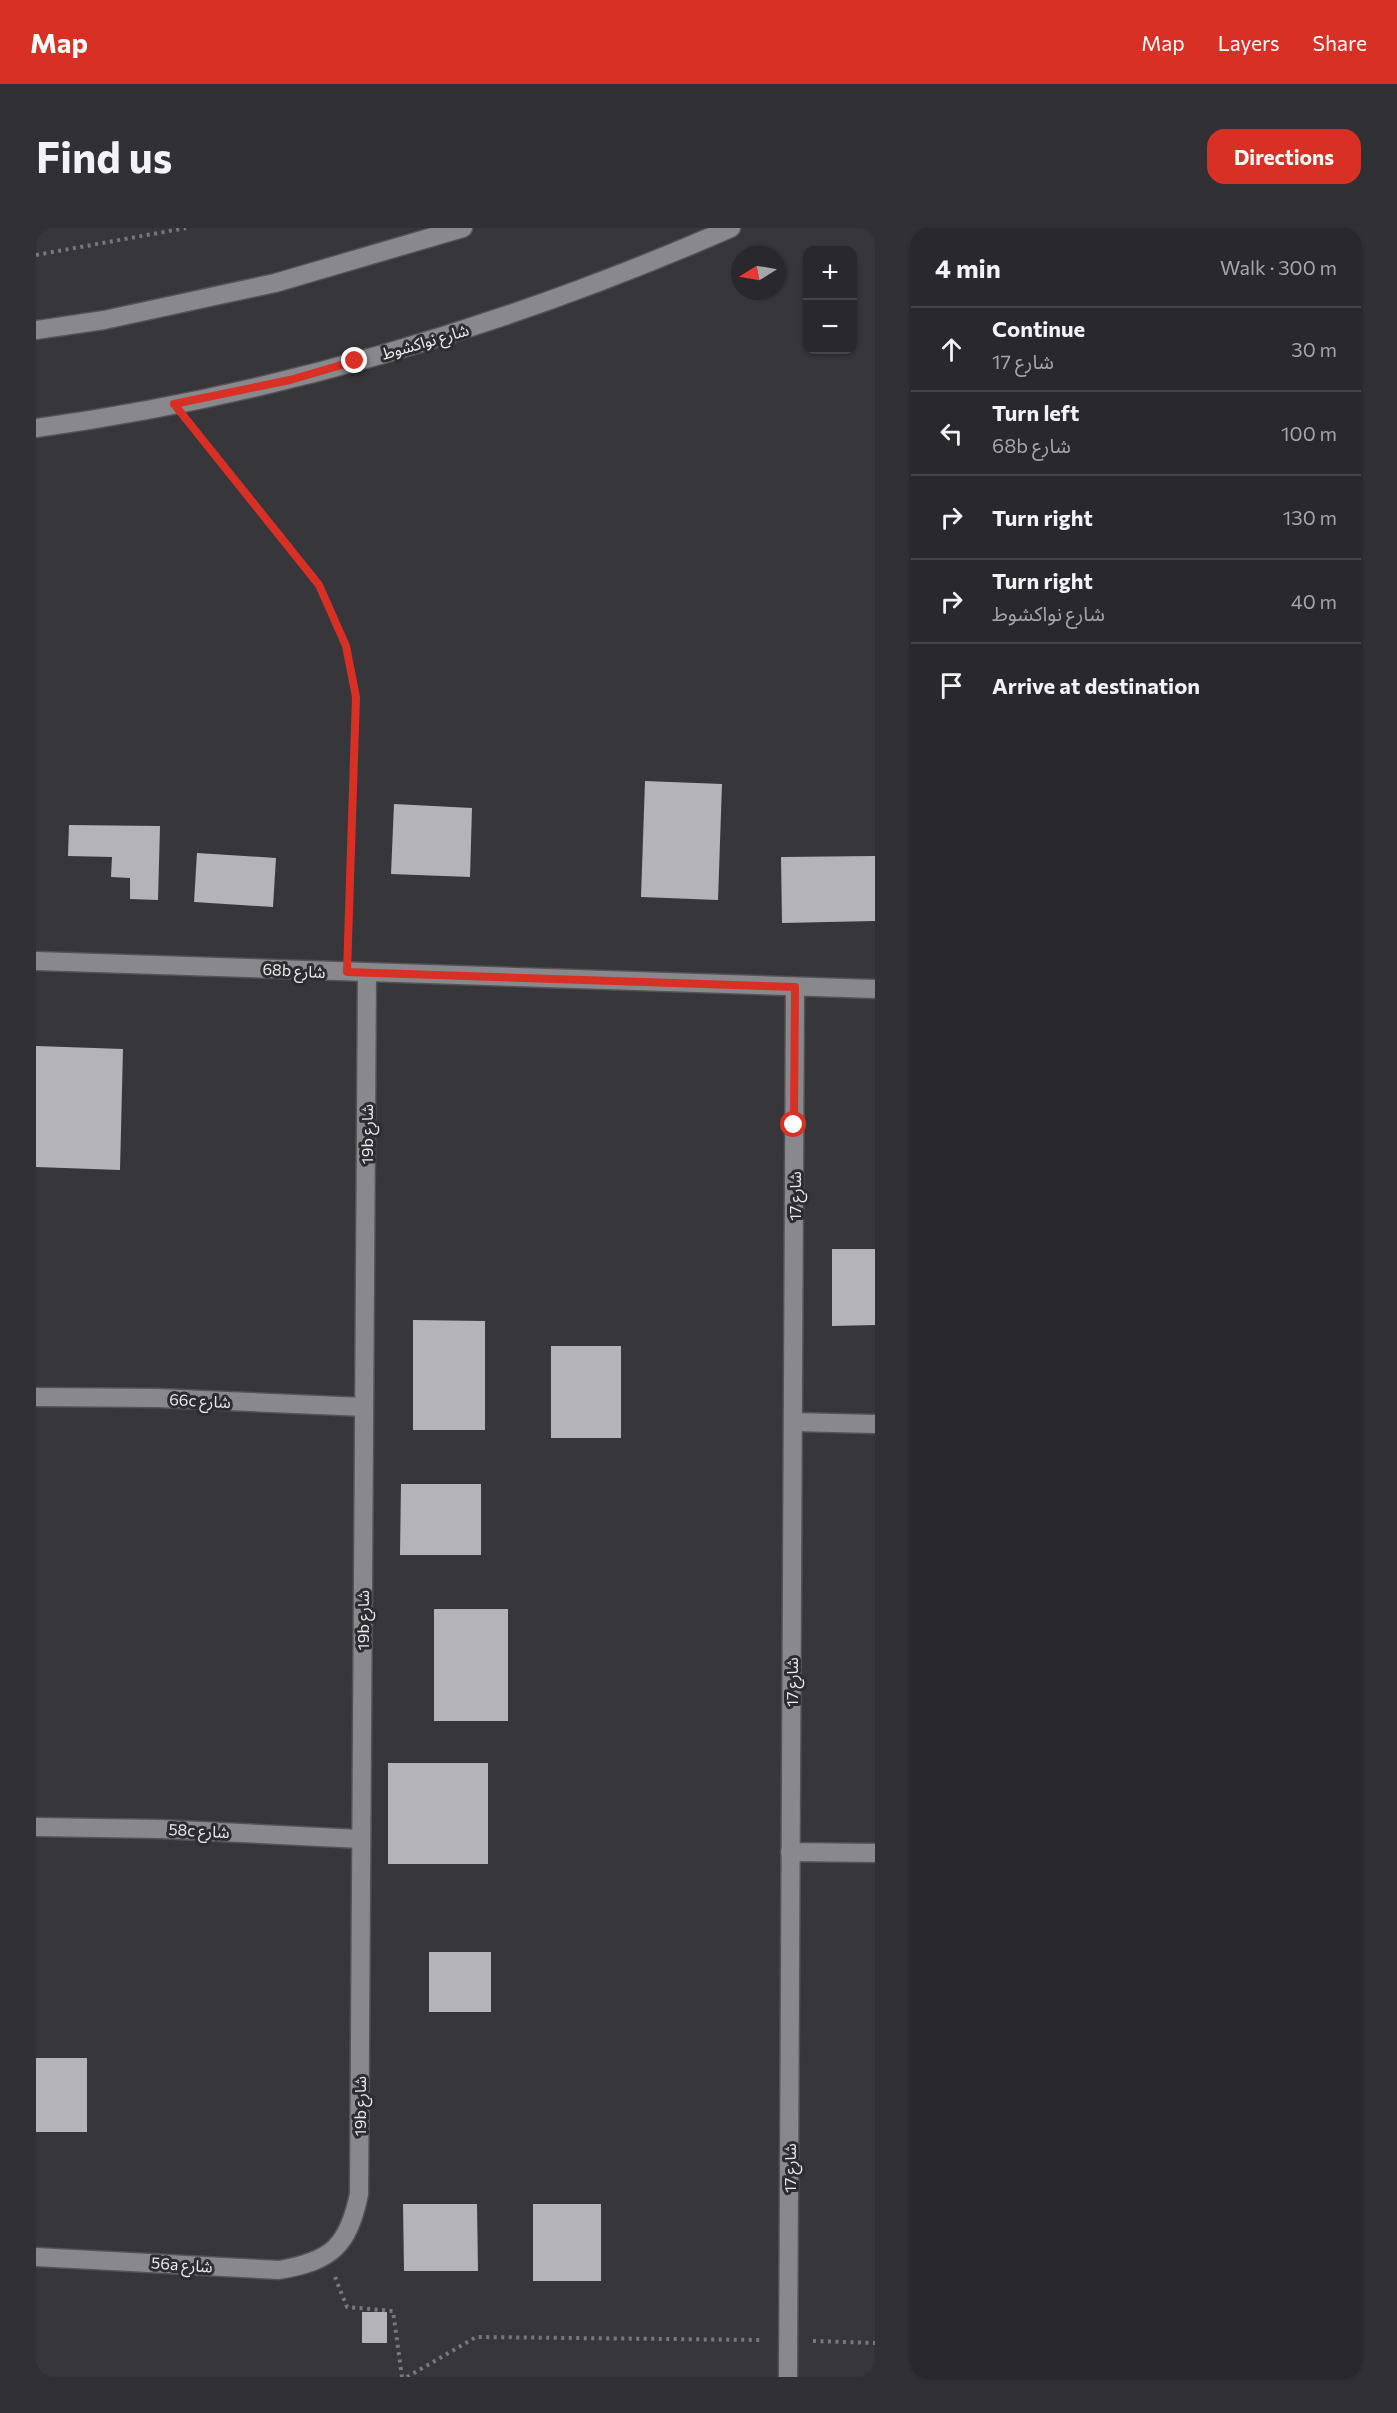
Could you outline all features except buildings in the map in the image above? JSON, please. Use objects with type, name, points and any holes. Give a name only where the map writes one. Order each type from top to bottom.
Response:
[{"type":"street","points":[[36,330],[104,320],[275,283],[463,228]]},
{"type":"street","name":"شارع نواكشوط","points":[[36,428],[111,418],[290,380],[465,330],[637,269],[730,228]]},
{"type":"street","name":"68b شارع","points":[[36,961],[127,962],[367,973],[875,989]]},
{"type":"street","name":"19b شارع","points":[[326,2257],[343,2239],[354,2218],[359,2194],[367,973]]},
{"type":"street","name":"شارع 17","points":[[788,2377],[795,987]]},
{"type":"street","name":"66c شارع","points":[[36,1397],[158,1398],[364,1407]]},
{"type":"street","points":[[793,1422],[875,1424]]},
{"type":"street","name":"58c شارع","points":[[36,1827],[160,1828],[361,1839]]},
{"type":"street","points":[[790,1852],[875,1853]]},
{"type":"street","name":"56a شارع","points":[[36,2257],[279,2270],[303,2266],[326,2257]]},
{"type":"path","points":[[36,255],[186,228]]},
{"type":"path","points":[[174,404],[319,585],[346,646],[356,697],[347,972]]},
{"type":"path","points":[[326,2257],[347,2307],[393,2311],[402,2377]]},
{"type":"path","points":[[407,2377],[476,2337],[875,2343]]},
{"type":"route","points":[[355,361],[290,380],[174,404],[319,585],[346,646],[356,697],[347,972],[795,987],[794,1125]]}]
